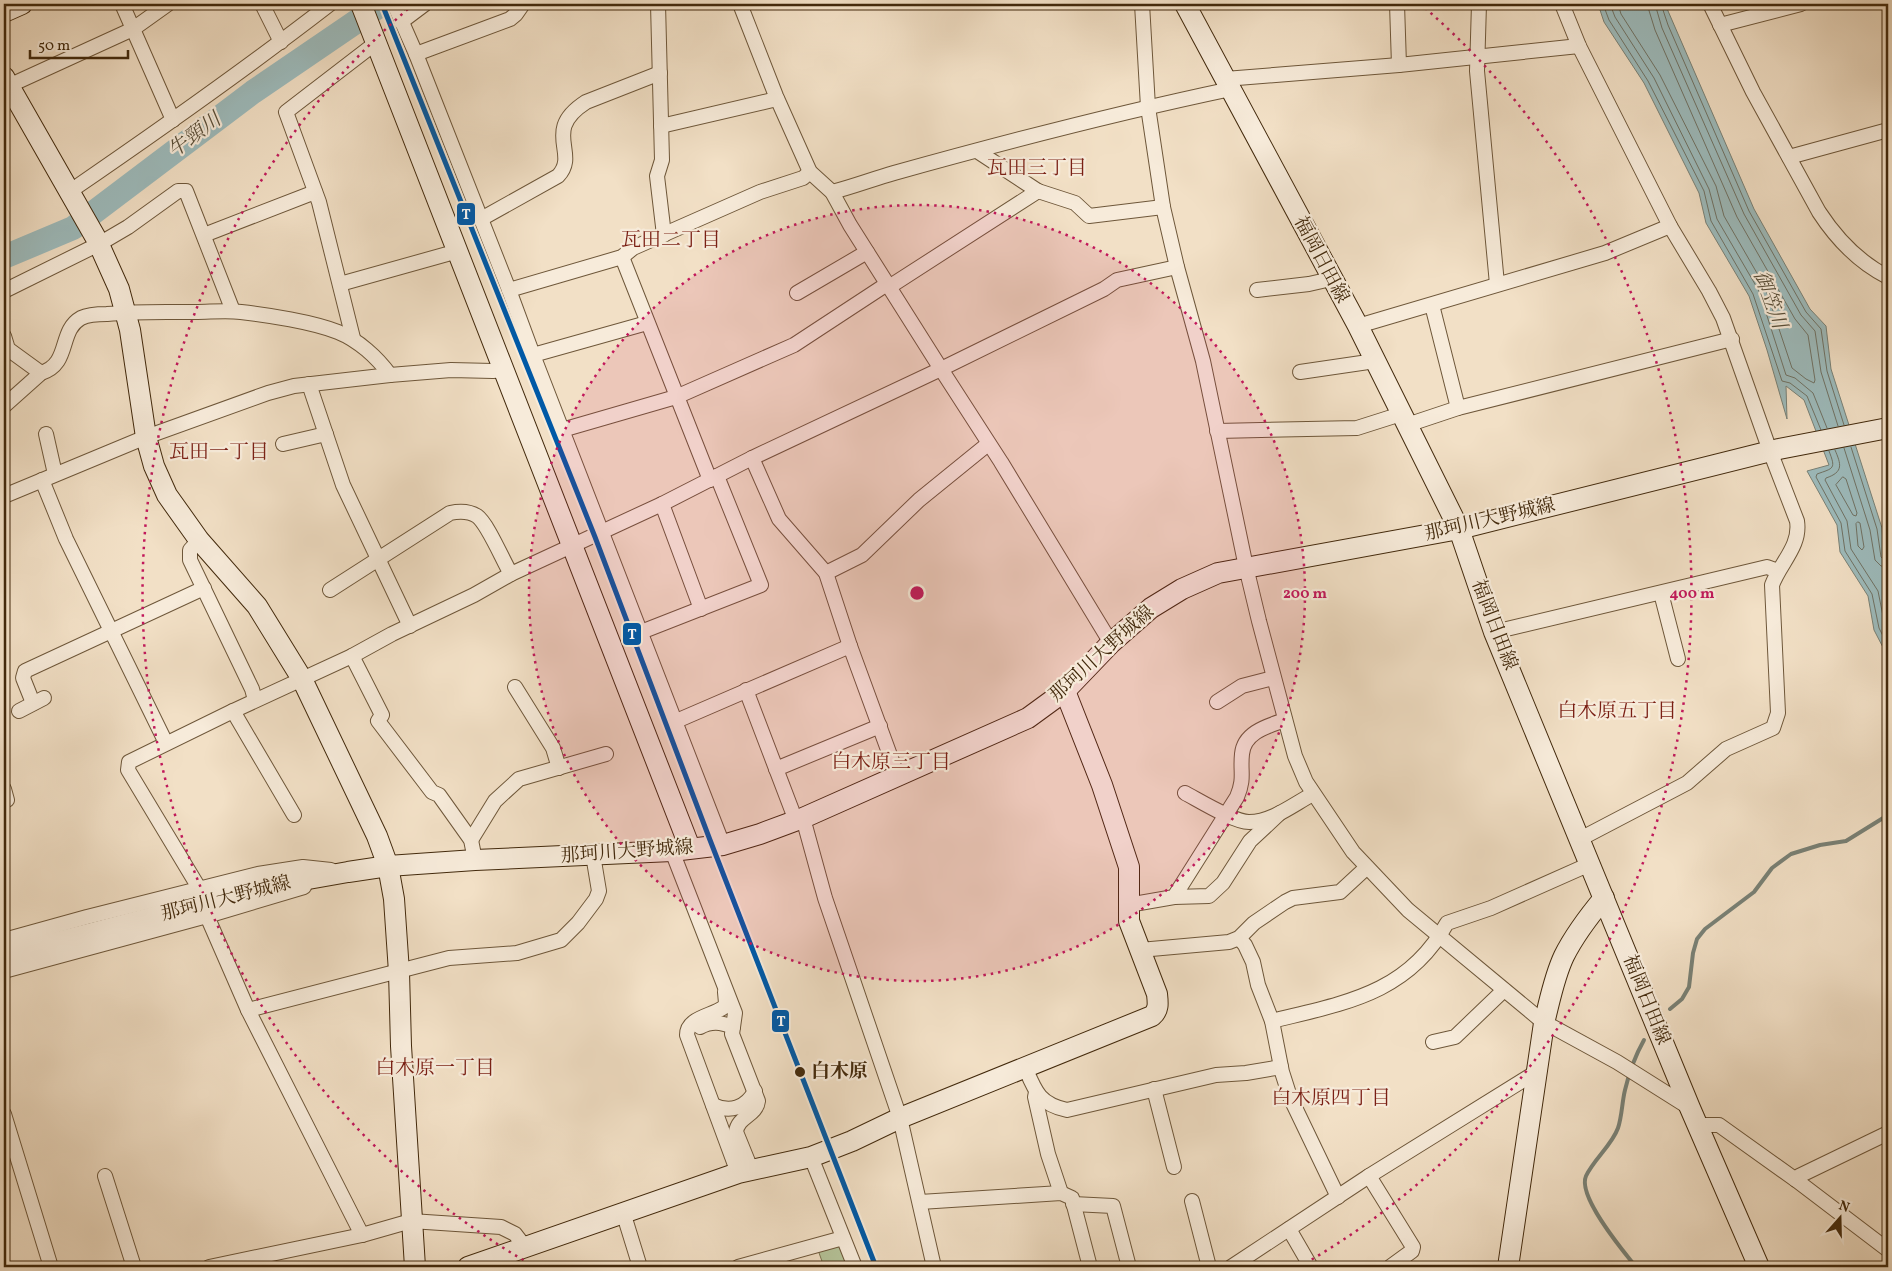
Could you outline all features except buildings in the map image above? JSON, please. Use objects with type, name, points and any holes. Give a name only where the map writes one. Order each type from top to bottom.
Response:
[{"type":"street","points":[[4,12],[22,4]]},
{"type":"street","points":[[122,4],[173,120]]},
{"type":"street","points":[[168,4],[133,30],[5,84],[98,242],[119,289],[127,312],[146,437],[154,466],[167,495],[199,540],[257,606],[302,679],[365,809],[388,866],[394,899],[399,972],[401,1046],[415,1267]]},
{"type":"street","points":[[262,4],[281,42]]},
{"type":"street","points":[[69,192],[173,120],[330,4]]},
{"type":"street","points":[[361,4],[573,546],[681,849],[724,988],[735,1012],[732,1034],[758,1101],[758,1105],[752,1113],[739,1122],[736,1132],[744,1171]]},
{"type":"street","points":[[394,4],[416,54],[510,290],[532,355],[723,845]]},
{"type":"street","points":[[401,22],[425,4]]},
{"type":"street","points":[[416,54],[510,19],[523,4]]},
{"type":"street","points":[[658,4],[662,160],[658,176],[664,235]]},
{"type":"street","points":[[740,4],[777,99],[810,172],[832,192],[867,252],[1001,462],[1111,643]]},
{"type":"street","points":[[1142,4],[1148,106],[1163,207],[1177,267],[1203,361],[1246,567],[1273,678],[1295,756],[1313,794],[1366,868],[1408,910],[1544,1023],[1631,1071],[1694,1116],[1719,1125],[1796,1180],[1888,1250]]},
{"type":"street","name":"福岡日田線","points":[[1185,4],[1331,279],[1358,326],[1459,529],[1494,632],[1694,1116],[1759,1267]]},
{"type":"street","points":[[1397,4],[1399,65]]},
{"type":"street","points":[[1479,4],[1476,57],[1497,284]]},
{"type":"street","points":[[1562,4],[1579,46],[1670,226],[1710,291],[1732,339],[1775,450],[1799,530],[1796,544],[1778,571],[1772,585],[1778,714],[1773,728],[1726,749],[1687,783],[1580,839]]},
{"type":"street","points":[[1710,4],[1753,92],[1819,212],[1831,230],[1875,270],[1888,277]]},
{"type":"street","points":[[1720,26],[1801,4]]},
{"type":"street","points":[[352,338],[340,284],[315,192],[286,112],[377,42]]},
{"type":"street","points":[[832,192],[1228,84],[1579,46]]},
{"type":"street","points":[[481,219],[558,176],[564,170],[566,163],[562,134],[563,128],[577,108],[586,102],[660,73]]},
{"type":"street","points":[[661,126],[777,99]]},
{"type":"street","points":[[1789,157],[1888,130]]},
{"type":"street","points":[[977,151],[1038,191],[1075,203],[1089,216],[1163,207]]},
{"type":"street","points":[[510,290],[622,257],[633,248],[760,192],[803,178],[810,172]]},
{"type":"street","points":[[4,291],[128,227],[178,190],[186,192],[233,311]]},
{"type":"street","points":[[562,430],[676,397],[794,345],[1038,191]]},
{"type":"street","points":[[204,235],[315,192]]},
{"type":"street","points":[[1358,326],[1605,253],[1670,226]]},
{"type":"street","points":[[340,284],[458,252]]},
{"type":"street","points":[[797,293],[867,252]]},
{"type":"street","points":[[622,257],[676,397],[761,585],[640,632]]},
{"type":"street","points":[[198,888],[128,770],[129,762],[352,656],[474,595],[511,574],[662,504],[752,458],[1104,289],[1117,280],[1177,267]]},
{"type":"street","points":[[1257,290],[1309,284],[1331,279]]},
{"type":"street","points":[[1432,305],[1458,408]]},
{"type":"street","points":[[4,406],[41,374],[57,365],[74,323],[88,315],[127,312],[233,311],[295,321],[336,331],[352,338],[382,364],[390,375]]},
{"type":"street","points":[[532,355],[647,323]]},
{"type":"street","points":[[4,336],[8,349],[41,374]]},
{"type":"street","points":[[1217,431],[1357,428],[1458,408],[1732,339]]},
{"type":"street","points":[[1300,372],[1374,361]]},
{"type":"street","points":[[4,496],[146,437],[268,393],[310,384],[390,375],[451,370],[503,370]]},
{"type":"street","points":[[310,384],[343,485],[410,626]]},
{"type":"street","name":"那珂川大野城線","points":[[4,956],[280,884],[473,850],[593,855],[723,845],[800,820],[1028,718],[1065,692],[1111,643],[1150,608],[1174,594],[1218,574],[1246,567],[1459,529],[1775,450],[1888,428]]},
{"type":"street","points":[[46,434],[55,474]]},
{"type":"street","points":[[283,444],[326,434]]},
{"type":"street","points":[[826,573],[862,555],[918,500],[988,444]]},
{"type":"street","points":[[752,458],[779,519],[826,573],[850,646],[898,777]]},
{"type":"street","points":[[42,480],[66,539],[166,743]]},
{"type":"street","points":[[662,504],[701,608]]},
{"type":"street","points":[[330,590],[450,514],[458,511],[476,516],[484,523],[511,574]]},
{"type":"street","points":[[199,540],[190,550],[190,560],[256,700]]},
{"type":"street","points":[[1494,632],[1767,567],[1778,571]]},
{"type":"street","points":[[19,711],[39,701],[23,678],[25,671],[204,588]]},
{"type":"street","points":[[1661,593],[1678,659]]},
{"type":"street","points":[[674,722],[850,646]]},
{"type":"street","points":[[352,656],[382,715],[378,721],[432,792],[439,795],[473,850]]},
{"type":"street","points":[[1216,702],[1242,686],[1273,678]]},
{"type":"street","points":[[515,687],[552,748],[559,768]]},
{"type":"street","points":[[746,690],[776,770],[800,820],[900,1118],[934,1267]]},
{"type":"street","points":[[468,1267],[744,1171],[811,1157],[1025,1067],[1148,1020],[1156,1013],[1157,994],[1129,920],[1129,867],[1102,784],[1065,692]]},
{"type":"street","points":[[233,711],[294,815]]},
{"type":"street","points":[[1174,897],[1237,797],[1242,784],[1242,755],[1244,746],[1253,734],[1285,720]]},
{"type":"street","points":[[776,770],[880,726]]},
{"type":"street","points":[[473,850],[495,801],[519,779],[606,754]]},
{"type":"street","points":[[4,789],[7,800],[4,801]]},
{"type":"street","points":[[1186,794],[1226,815],[1248,822],[1280,813]]},
{"type":"street","points":[[1128,905],[1174,897],[1209,896],[1223,883],[1250,841],[1280,813],[1313,794]]},
{"type":"street","points":[[248,1010],[449,958],[517,953],[561,940],[578,923],[596,899],[599,891],[593,855]]},
{"type":"street","points":[[1272,1021],[1345,1003],[1375,992],[1412,969],[1440,936],[1447,923],[1491,908],[1590,864]]},
{"type":"street","points":[[4,940],[198,888],[258,874],[303,867],[348,872]]},
{"type":"street","points":[[1140,950],[1229,942],[1239,938],[1254,923],[1293,898],[1340,892],[1366,868]]},
{"type":"street","points":[[4,971],[207,916],[348,872]]},
{"type":"street","points":[[1508,1267],[1544,1023],[1554,984],[1564,956],[1581,927],[1604,898]]},
{"type":"street","points":[[207,916],[248,1010],[362,1236]]},
{"type":"street","points":[[1239,938],[1245,945],[1253,962],[1258,985],[1272,1021],[1281,1066],[1290,1097],[1338,1197]]},
{"type":"street","points":[[724,988],[726,1004],[724,1007],[692,1022],[687,1035],[713,1106],[744,1171]]},
{"type":"street","points":[[1433,1042],[1455,1038],[1504,990]]},
{"type":"street","points":[[691,1046],[698,1028],[706,1024],[714,1022],[723,1023],[733,1028]]},
{"type":"street","points":[[1025,1067],[1036,1092],[1058,1108],[1067,1110],[1216,1075],[1246,1073],[1281,1066]]},
{"type":"street","points":[[1231,1267],[1369,1176],[1538,1071]]},
{"type":"street","points":[[1154,1089],[1174,1167]]},
{"type":"street","points":[[713,1106],[723,1110],[732,1109],[746,1103],[755,1091]]},
{"type":"street","points":[[1036,1092],[1035,1097],[1048,1154],[1061,1193]]},
{"type":"street","points":[[4,1114],[50,1267]]},
{"type":"street","points":[[1796,1180],[1800,1176],[1888,1133]]},
{"type":"street","points":[[811,1157],[855,1267]]},
{"type":"street","points":[[105,1176],[134,1267]]},
{"type":"street","points":[[1369,1176],[1413,1247],[1412,1251],[1390,1267]]},
{"type":"street","points":[[920,1202],[1061,1193],[1069,1195],[1090,1267]]},
{"type":"street","points":[[1192,1201],[1210,1267]]},
{"type":"street","points":[[1073,1204],[1113,1206],[1129,1267]]},
{"type":"street","points":[[623,1212],[640,1267]]},
{"type":"street","points":[[209,1267],[362,1236],[412,1221],[500,1227],[515,1234],[525,1248]]},
{"type":"street","points":[[1289,1229],[1311,1267]]},
{"type":"street","points":[[738,1267],[843,1238]]},
{"type":"green space","points":[[838,1242],[849,1267],[824,1267],[818,1250]]},
{"type":"water","name":"御笠川","points":[[1598,4],[1665,4],[1754,209],[1810,309],[1826,326],[1831,369],[1882,528],[1888,565],[1888,657],[1874,630],[1868,596],[1840,552],[1837,525],[1807,471],[1829,465],[1804,400],[1786,386],[1787,419],[1749,296],[1706,223],[1699,193],[1644,83],[1604,22]]},
{"type":"waterway","name":"牛頸川","points":[[4,257],[73,228],[253,92],[382,4]]},
{"type":"waterway","points":[[1670,1009],[1682,999],[1689,987],[1693,953],[1697,939],[1705,929],[1754,892],[1772,868],[1791,854],[1820,845],[1846,841],[1888,815]]},
{"type":"waterway","points":[[1636,1267],[1621,1249],[1594,1209],[1585,1185],[1589,1170],[1612,1140],[1618,1128],[1628,1077],[1644,1040]]},
{"type":"transit line","name":"T","points":[[382,4],[595,537],[710,840],[876,1267]]},
{"type":"place","name":"白木原","points":[[800,1072]]},
{"type":"district","name":"瓦田三丁目","points":[[1037,169]]},
{"type":"district","name":"瓦田二丁目","points":[[671,241]]},
{"type":"district","name":"瓦田一丁目","points":[[219,453]]},
{"type":"district","name":"白木原五丁目","points":[[1617,712]]},
{"type":"district","name":"白木原三丁目","points":[[891,763]]},
{"type":"district","name":"白木原一丁目","points":[[435,1069]]},
{"type":"district","name":"白木原四丁目","points":[[1331,1099]]}]
